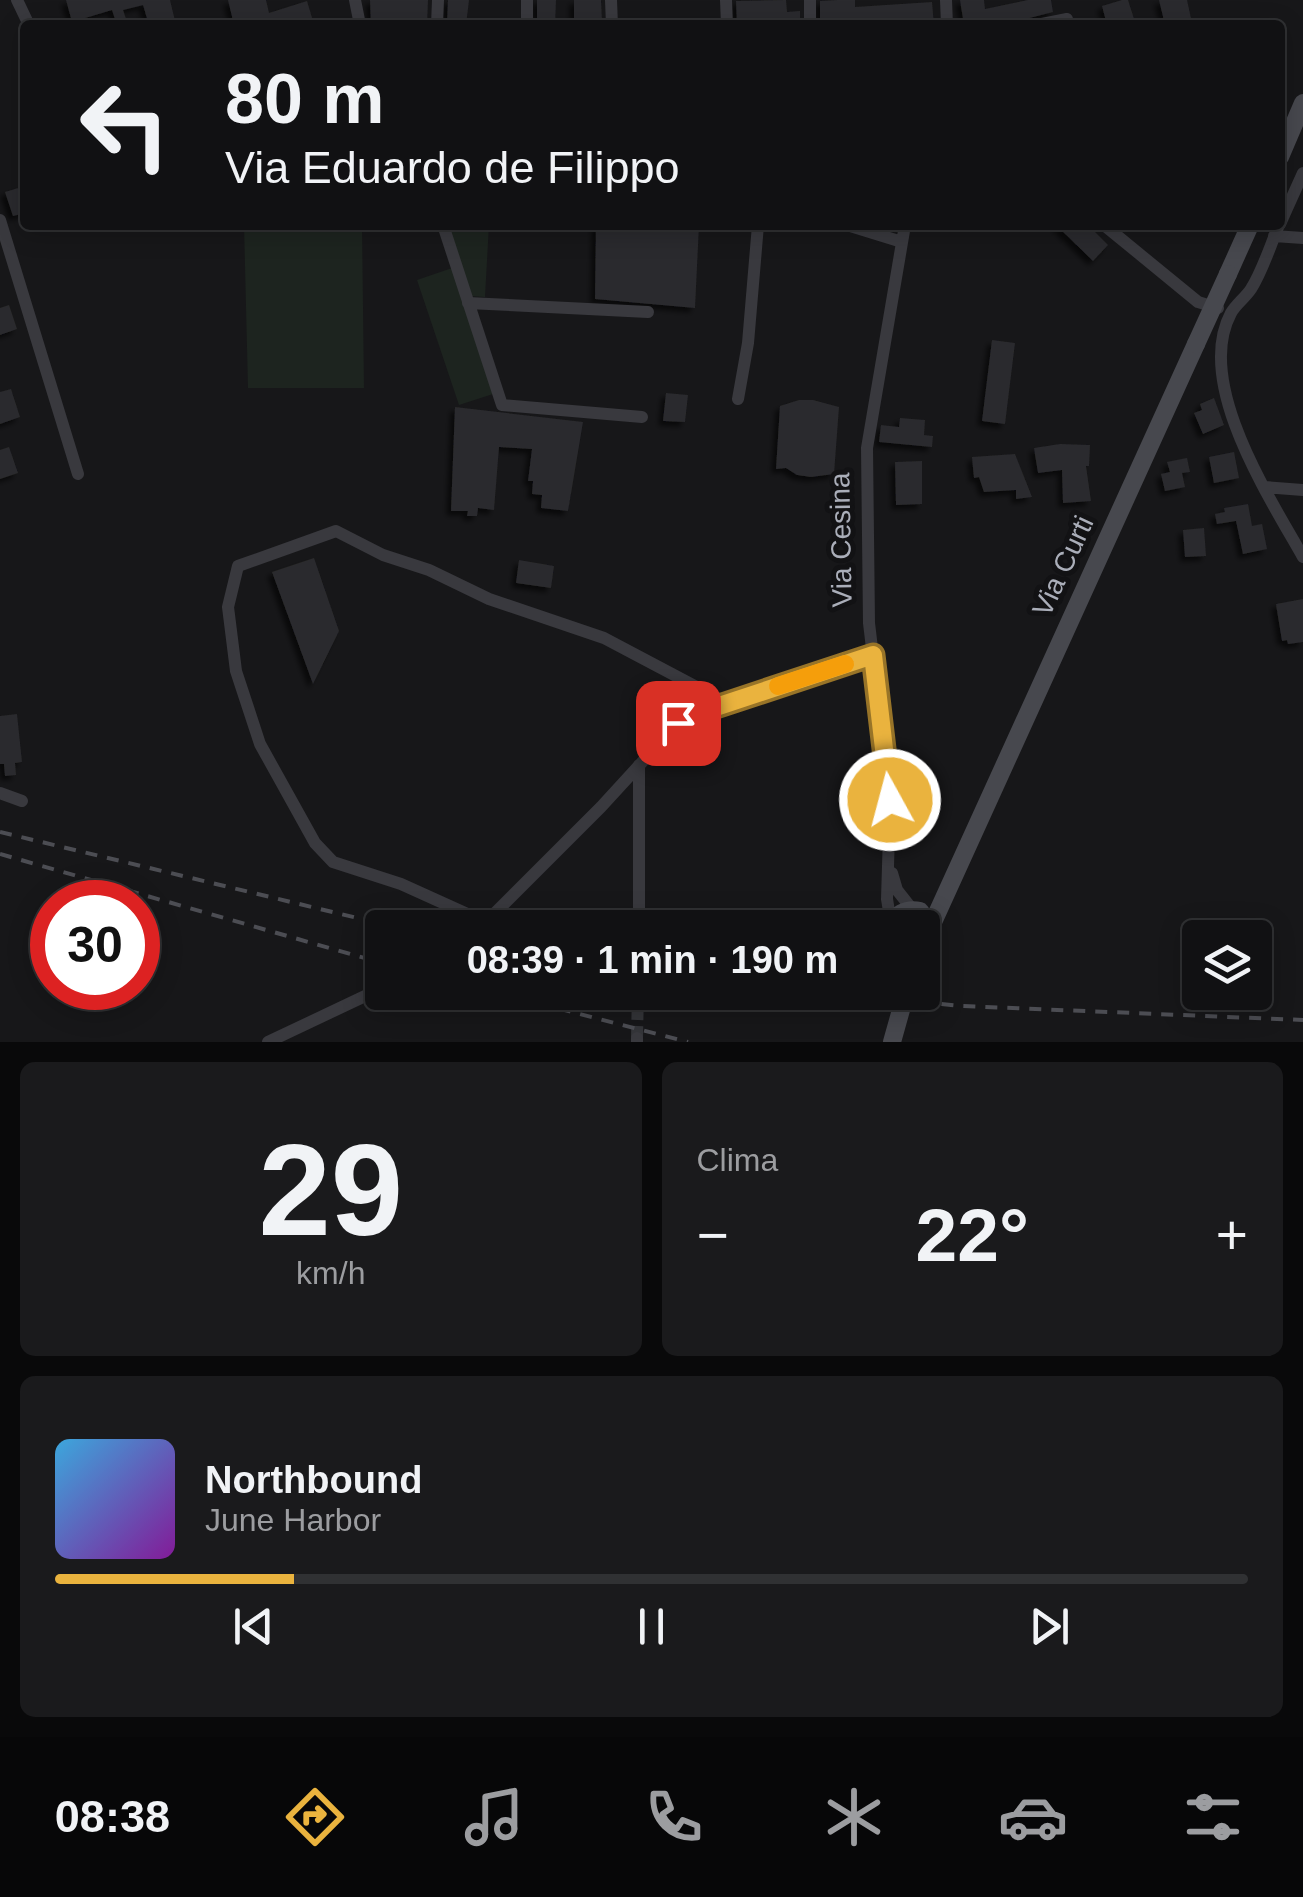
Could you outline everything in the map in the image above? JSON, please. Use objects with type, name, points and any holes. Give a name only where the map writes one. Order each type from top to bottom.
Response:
[{"type":"main road","points":[[1285,145],[1303,102]]},
{"type":"main road","name":"Via Curti","points":[[939,910],[1248,230]]},
{"type":"main road","points":[[916,910],[949,889]]},
{"type":"main road","points":[[891,1042],[892,1010]]},
{"type":"main road","points":[[891,1042],[901,1010]]},
{"type":"street","points":[[1285,213],[1303,173]]},
{"type":"street","points":[[0,220],[78,474]]},
{"type":"street","points":[[445,230],[502,405],[642,417]]},
{"type":"street","points":[[738,399],[748,343],[758,230]]},
{"type":"street","points":[[863,230],[902,242]]},
{"type":"street","name":"Via Cesina","points":[[904,230],[867,448],[869,622],[890,800],[888,863],[898,890],[916,910]]},
{"type":"street","points":[[1110,230],[1198,302],[1231,312]]},
{"type":"street","points":[[1277,230],[1252,288],[1231,312],[1218,363],[1222,392],[1264,487],[1303,556]]},
{"type":"street","points":[[468,303],[648,312]]},
{"type":"street","points":[[1264,487],[1303,490]]},
{"type":"street","points":[[452,910],[401,884],[333,862],[314,842],[260,744],[236,671],[228,607],[238,566],[336,532],[489,599],[604,638],[726,703]]},
{"type":"street","points":[[497,910],[678,723],[726,703],[873,655]]},
{"type":"street","points":[[639,765],[639,910]]},
{"type":"street","points":[[0,794],[22,801]]},
{"type":"street","points":[[888,863],[889,910]]},
{"type":"street","points":[[268,1042],[365,996]]},
{"type":"shaded area","points":[[244,230],[362,230],[364,388],[248,388]]},
{"type":"shaded area","points":[[450,230],[489,230],[485,297],[470,296]]},
{"type":"shaded area","points":[[452,268],[493,394],[459,405],[417,280]]},
{"type":"building","points":[[66,0],[170,0],[175,20],[148,20],[143,5],[123,10],[126,20],[115,20],[112,10],[71,20]]},
{"type":"building","points":[[228,0],[266,0],[269,13],[307,1],[313,20],[233,20]]},
{"type":"building","points":[[370,0],[428,0],[427,20],[371,20]]},
{"type":"building","points":[[448,0],[469,0],[467,20],[447,20]]},
{"type":"building","points":[[537,0],[556,0],[555,20],[537,20]]},
{"type":"building","points":[[574,0],[601,0],[602,20],[574,20]]},
{"type":"building","points":[[786,0],[787,12],[800,11],[800,20],[737,20],[736,1]]},
{"type":"building","points":[[855,0],[855,7],[932,2],[934,20],[820,20],[820,1]]},
{"type":"building","points":[[960,0],[984,0],[985,9],[1028,0],[1051,0],[1053,12],[1022,20],[963,20]]},
{"type":"building","points":[[1128,0],[1134,20],[1106,20],[1102,6]]},
{"type":"building","points":[[1159,0],[1187,0],[1191,20],[1164,20]]},
{"type":"building","points":[[20,188],[20,214],[13,216],[5,192]]},
{"type":"building","points":[[596,230],[699,230],[695,308],[595,299]]},
{"type":"building","points":[[1061,230],[1093,230],[1108,245],[1093,261]]},
{"type":"building","points":[[9,305],[17,329],[0,335],[0,308]]},
{"type":"building","points":[[992,340],[1015,343],[1005,424],[982,421]]},
{"type":"building","points":[[11,389],[20,417],[0,424],[0,392]]},
{"type":"building","points":[[666,393],[688,395],[685,422],[663,421]]},
{"type":"building","points":[[1214,398],[1224,425],[1203,434],[1194,413],[1202,410],[1200,404]]},
{"type":"building","points":[[799,400],[839,407],[834,474],[811,477],[786,468],[776,469],[780,406]]},
{"type":"building","points":[[455,407],[583,422],[568,511],[541,508],[542,495],[532,494],[533,481],[528,481],[532,449],[499,447],[494,510],[478,508],[477,516],[467,516],[468,511],[451,511]]},
{"type":"building","points":[[900,418],[925,420],[924,435],[933,436],[932,447],[879,442],[881,425],[899,427]]},
{"type":"building","points":[[1090,445],[1086,466],[1091,501],[1063,503],[1062,470],[1038,473],[1034,448]]},
{"type":"building","points":[[9,447],[18,473],[0,479],[0,450]]},
{"type":"building","points":[[1234,452],[1239,478],[1214,483],[1209,457]]},
{"type":"building","points":[[1015,454],[1032,497],[1016,499],[1016,490],[984,492],[979,477],[974,478],[972,457]]},
{"type":"building","points":[[1187,458],[1190,472],[1182,473],[1185,487],[1165,491],[1161,474],[1170,472],[1167,462]]},
{"type":"building","points":[[922,461],[922,504],[896,505],[895,462]]},
{"type":"building","points":[[1248,504],[1252,526],[1262,524],[1267,549],[1243,554],[1236,521],[1217,524],[1215,514],[1225,512],[1224,508]]},
{"type":"building","points":[[1204,528],[1206,556],[1185,557],[1183,530]]},
{"type":"building","points":[[314,558],[339,631],[313,684],[272,572]]},
{"type":"building","points":[[519,560],[554,566],[551,588],[516,583]]},
{"type":"building","points":[[1303,599],[1303,642],[1288,644],[1287,640],[1282,641],[1276,604]]},
{"type":"building","points":[[17,714],[22,762],[15,763],[16,775],[5,776],[4,764],[0,764],[0,716]]},
{"type":"tunnel","points":[[637,1038],[638,1010]]},
{"type":"railway","points":[[0,832],[365,920]]},
{"type":"railway","points":[[0,854],[365,958]]},
{"type":"railway","points":[[940,1004],[1303,1020]]},
{"type":"railway","points":[[564,1010],[688,1042]]},
{"type":"slow traffic","points":[[778,686],[845,664]]},
{"type":"route","points":[[678,723],[873,655],[890,800]]}]
